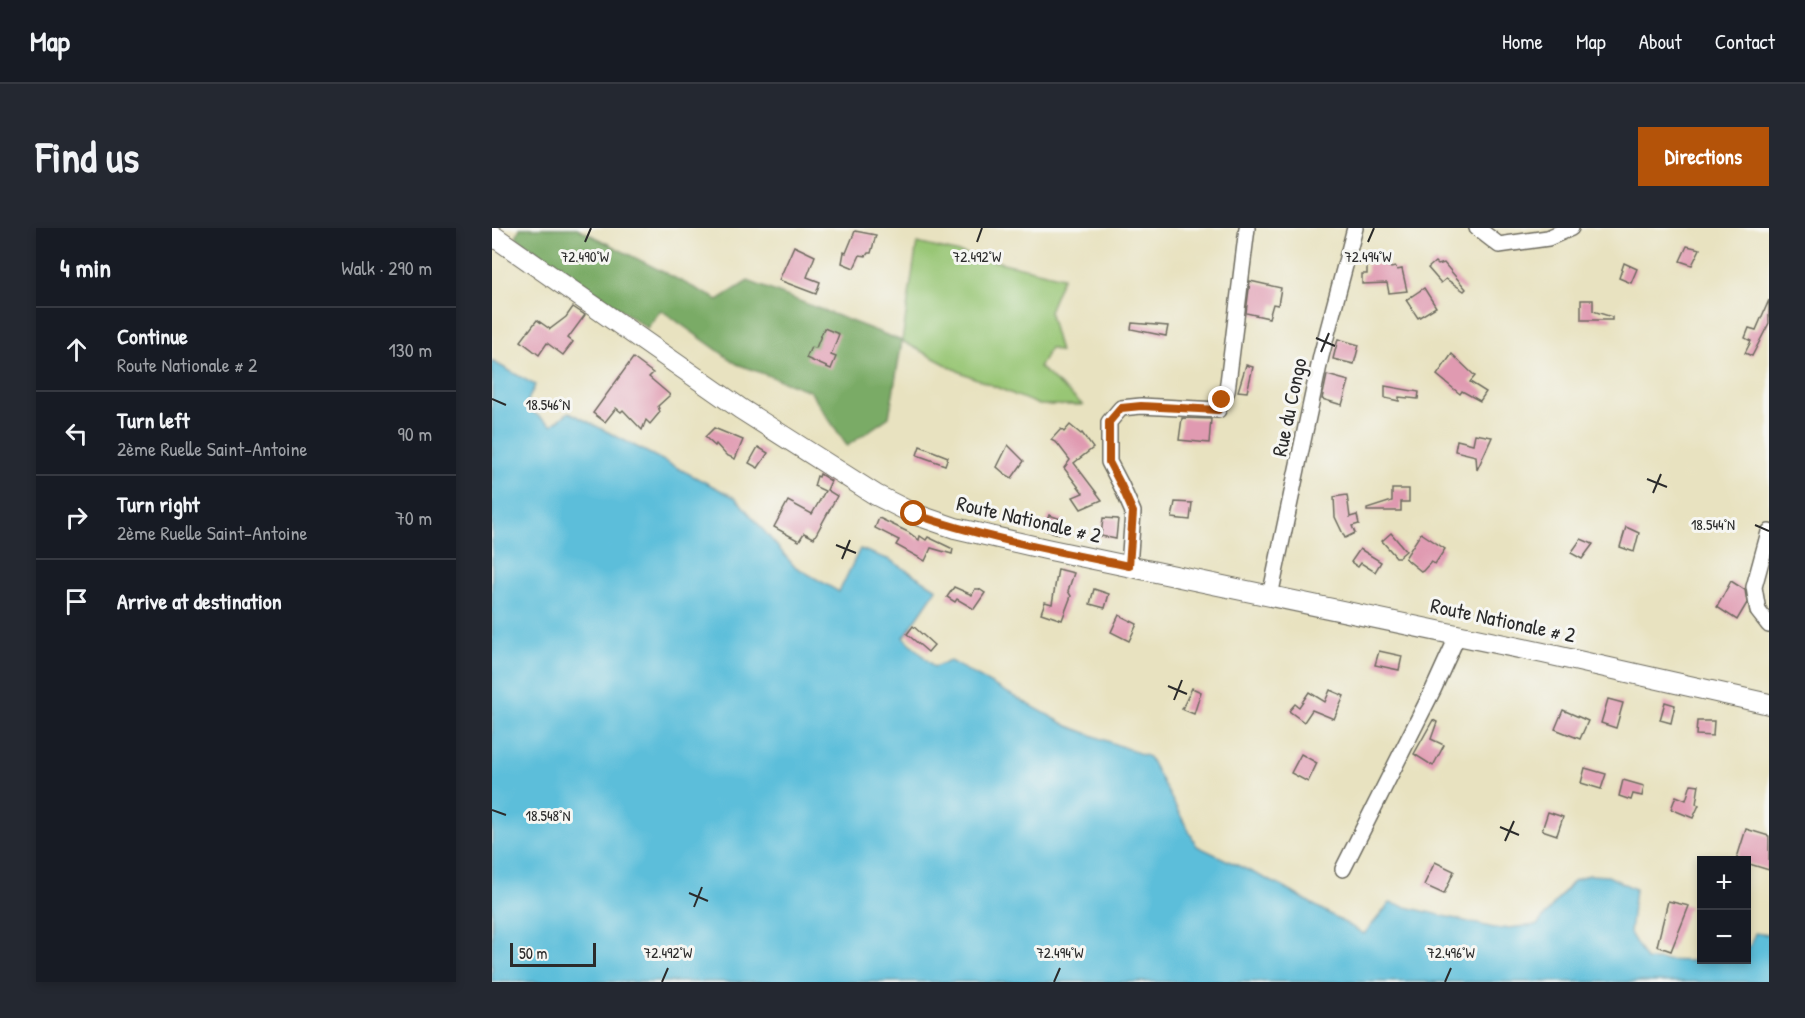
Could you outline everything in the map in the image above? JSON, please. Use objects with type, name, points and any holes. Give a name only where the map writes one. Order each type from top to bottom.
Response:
[{"type":"main road","name":"Route Nationale # 2","points":[[492,235],[741,409],[876,495],[914,514],[955,528],[1046,549],[1458,635],[1769,704]]},
{"type":"street","points":[[1129,566],[1133,512],[1109,462],[1109,422],[1121,408],[1141,406],[1218,410],[1227,391],[1247,228]]},
{"type":"street","name":"Rue du Congo","points":[[1270,596],[1321,356],[1354,228]]},
{"type":"street","points":[[1477,228],[1499,245],[1548,238],[1571,228]]},
{"type":"street","points":[[1769,532],[1755,587],[1758,611],[1769,625]]},
{"type":"street","points":[[1343,869],[1433,690],[1458,635]]},
{"type":"green space","points":[[520,228],[577,228],[718,300],[748,281],[902,341],[889,417],[847,446],[810,391],[737,364],[661,310],[647,328],[516,237]]},
{"type":"green space","points":[[917,243],[1063,277],[1049,311],[1060,352],[1050,348],[1039,367],[1083,405],[1039,405],[960,372],[902,341]]},
{"type":"water","points":[[492,361],[535,385],[525,407],[552,425],[569,412],[736,498],[794,566],[839,592],[860,549],[890,560],[937,589],[904,637],[934,667],[950,661],[1068,726],[1149,757],[1197,846],[1283,887],[1364,934],[1390,903],[1498,929],[1537,925],[1573,881],[1589,875],[1608,876],[1635,889],[1630,933],[1646,960],[1697,961],[1697,964],[1751,964],[1751,943],[1755,933],[1769,935],[1769,982],[492,982]]},
{"type":"building","points":[[855,231],[876,235],[871,253],[866,256],[860,255],[854,268],[842,263],[844,252],[846,253]]},
{"type":"building","points":[[794,246],[815,256],[807,277],[820,282],[816,294],[779,280]]},
{"type":"building","points":[[1687,246],[1700,249],[1692,265],[1680,261]]},
{"type":"building","points":[[1435,262],[1438,265],[1444,263],[1466,289],[1464,291],[1446,279],[1441,283],[1428,268]]},
{"type":"building","points":[[1624,263],[1637,269],[1631,283],[1619,278]]},
{"type":"building","points":[[1367,264],[1386,264],[1397,270],[1402,269],[1407,291],[1389,293],[1387,283],[1362,284],[1362,274],[1367,274]]},
{"type":"building","points":[[1250,281],[1281,288],[1278,305],[1273,304],[1269,318],[1246,313]]},
{"type":"building","points":[[1424,288],[1436,307],[1418,318],[1406,300]]},
{"type":"building","points":[[1581,300],[1593,300],[1593,311],[1612,317],[1612,320],[1581,320]]},
{"type":"building","points":[[1769,300],[1769,323],[1752,356],[1745,353],[1751,341],[1745,338],[1749,328],[1756,330]]},
{"type":"building","points":[[573,307],[585,315],[568,338],[573,342],[563,355],[547,343],[539,355],[521,341],[537,320],[550,329],[566,317]]},
{"type":"building","points":[[1132,323],[1168,326],[1166,336],[1131,329]]},
{"type":"building","points":[[824,328],[839,334],[831,355],[836,357],[831,369],[806,358],[811,347],[816,348]]},
{"type":"building","points":[[1338,339],[1359,345],[1354,364],[1333,359]]},
{"type":"building","points":[[1452,354],[1475,376],[1470,382],[1486,392],[1480,401],[1462,391],[1460,394],[1437,375]]},
{"type":"building","points":[[633,358],[653,373],[649,377],[670,395],[658,406],[660,412],[650,424],[646,420],[642,430],[623,410],[621,412],[616,408],[605,422],[593,413]]},
{"type":"building","points":[[1246,365],[1253,367],[1247,392],[1238,391]]},
{"type":"building","points":[[1327,375],[1349,381],[1342,405],[1322,399]]},
{"type":"building","points":[[1385,386],[1419,392],[1418,399],[1399,397],[1399,401],[1385,398]]},
{"type":"building","points":[[1182,418],[1211,419],[1209,443],[1179,440]]},
{"type":"building","points":[[1070,425],[1082,433],[1093,448],[1074,463],[1102,500],[1081,509],[1073,497],[1083,493],[1064,468],[1070,460],[1057,443],[1051,440],[1061,429],[1064,432]]},
{"type":"building","points":[[714,428],[743,440],[735,459],[726,455],[716,444],[715,446],[705,437]]},
{"type":"building","points":[[1475,434],[1492,437],[1477,470],[1476,456],[1455,451],[1457,440],[1473,444]]},
{"type":"building","points":[[1008,445],[1024,461],[1012,478],[997,467]]},
{"type":"building","points":[[920,446],[948,457],[945,465],[917,455]]},
{"type":"building","points":[[758,447],[768,453],[758,468],[749,463]]},
{"type":"building","points":[[820,474],[831,481],[827,490],[837,496],[814,538],[804,533],[799,541],[774,527],[788,501],[812,514],[825,491],[814,486]]},
{"type":"building","points":[[1392,489],[1409,489],[1409,502],[1401,502],[1401,511],[1367,511],[1367,509],[1392,501]]},
{"type":"building","points":[[1347,495],[1350,517],[1357,515],[1359,524],[1352,526],[1355,533],[1345,538],[1335,517],[1334,497]]},
{"type":"building","points":[[1175,502],[1192,503],[1190,520],[1172,518]]},
{"type":"building","points":[[1049,515],[1064,520],[1060,534],[1044,530]]},
{"type":"building","points":[[879,518],[919,540],[920,536],[926,540],[928,537],[953,549],[952,554],[931,548],[925,561],[896,545],[899,540],[875,528]]},
{"type":"building","points":[[1103,518],[1118,519],[1116,539],[1101,536]]},
{"type":"building","points":[[1626,527],[1639,533],[1634,552],[1620,547]]},
{"type":"building","points":[[1391,533],[1406,551],[1399,557],[1396,557],[1382,541]]},
{"type":"building","points":[[1421,533],[1445,549],[1435,564],[1431,562],[1422,572],[1405,558]]},
{"type":"building","points":[[1581,539],[1593,544],[1582,559],[1571,553]]},
{"type":"building","points":[[1360,549],[1381,562],[1375,572],[1361,563],[1358,567],[1351,562]]},
{"type":"building","points":[[1058,569],[1074,573],[1068,591],[1071,596],[1062,620],[1041,613],[1045,602],[1052,604]]},
{"type":"building","points":[[1731,581],[1745,590],[1747,603],[1737,620],[1717,607]]},
{"type":"building","points":[[954,587],[972,595],[975,589],[985,593],[974,609],[957,599],[955,602],[947,597]]},
{"type":"building","points":[[1094,589],[1109,594],[1105,608],[1090,604]]},
{"type":"building","points":[[1119,615],[1137,624],[1129,641],[1111,632]]},
{"type":"building","points":[[913,626],[934,645],[928,652],[907,634]]},
{"type":"building","points":[[1379,651],[1402,656],[1399,670],[1375,665]]},
{"type":"building","points":[[1192,688],[1201,692],[1194,714],[1182,709]]},
{"type":"building","points":[[1330,690],[1344,696],[1334,719],[1312,710],[1304,722],[1289,711],[1295,704],[1299,707],[1309,692],[1325,702]]},
{"type":"building","points":[[1608,699],[1623,703],[1616,728],[1601,723]]},
{"type":"building","points":[[1665,702],[1675,705],[1671,723],[1660,720]]},
{"type":"building","points":[[1563,710],[1588,721],[1580,739],[1555,729]]},
{"type":"building","points":[[1433,720],[1437,722],[1431,739],[1444,745],[1433,766],[1414,754]]},
{"type":"building","points":[[1697,721],[1714,721],[1713,736],[1696,735]]},
{"type":"building","points":[[1301,754],[1317,763],[1308,782],[1291,773]]},
{"type":"building","points":[[1585,768],[1606,774],[1601,789],[1581,783]]},
{"type":"building","points":[[1623,780],[1644,786],[1642,796],[1633,794],[1631,800],[1619,796]]},
{"type":"building","points":[[1691,784],[1699,785],[1696,804],[1699,805],[1693,818],[1671,809],[1676,796],[1686,800]]},
{"type":"building","points":[[1548,812],[1563,817],[1557,835],[1542,830]]},
{"type":"building","points":[[1746,829],[1769,836],[1769,870],[1751,865],[1751,856],[1738,856]]},
{"type":"building","points":[[1435,862],[1454,871],[1444,894],[1424,885]]},
{"type":"building","points":[[1668,901],[1689,906],[1671,951],[1657,946]]},
{"type":"route","points":[[914,514],[955,528],[1129,566],[1133,512],[1109,462],[1109,422],[1121,408],[1141,406],[1218,410],[1222,400]]}]
